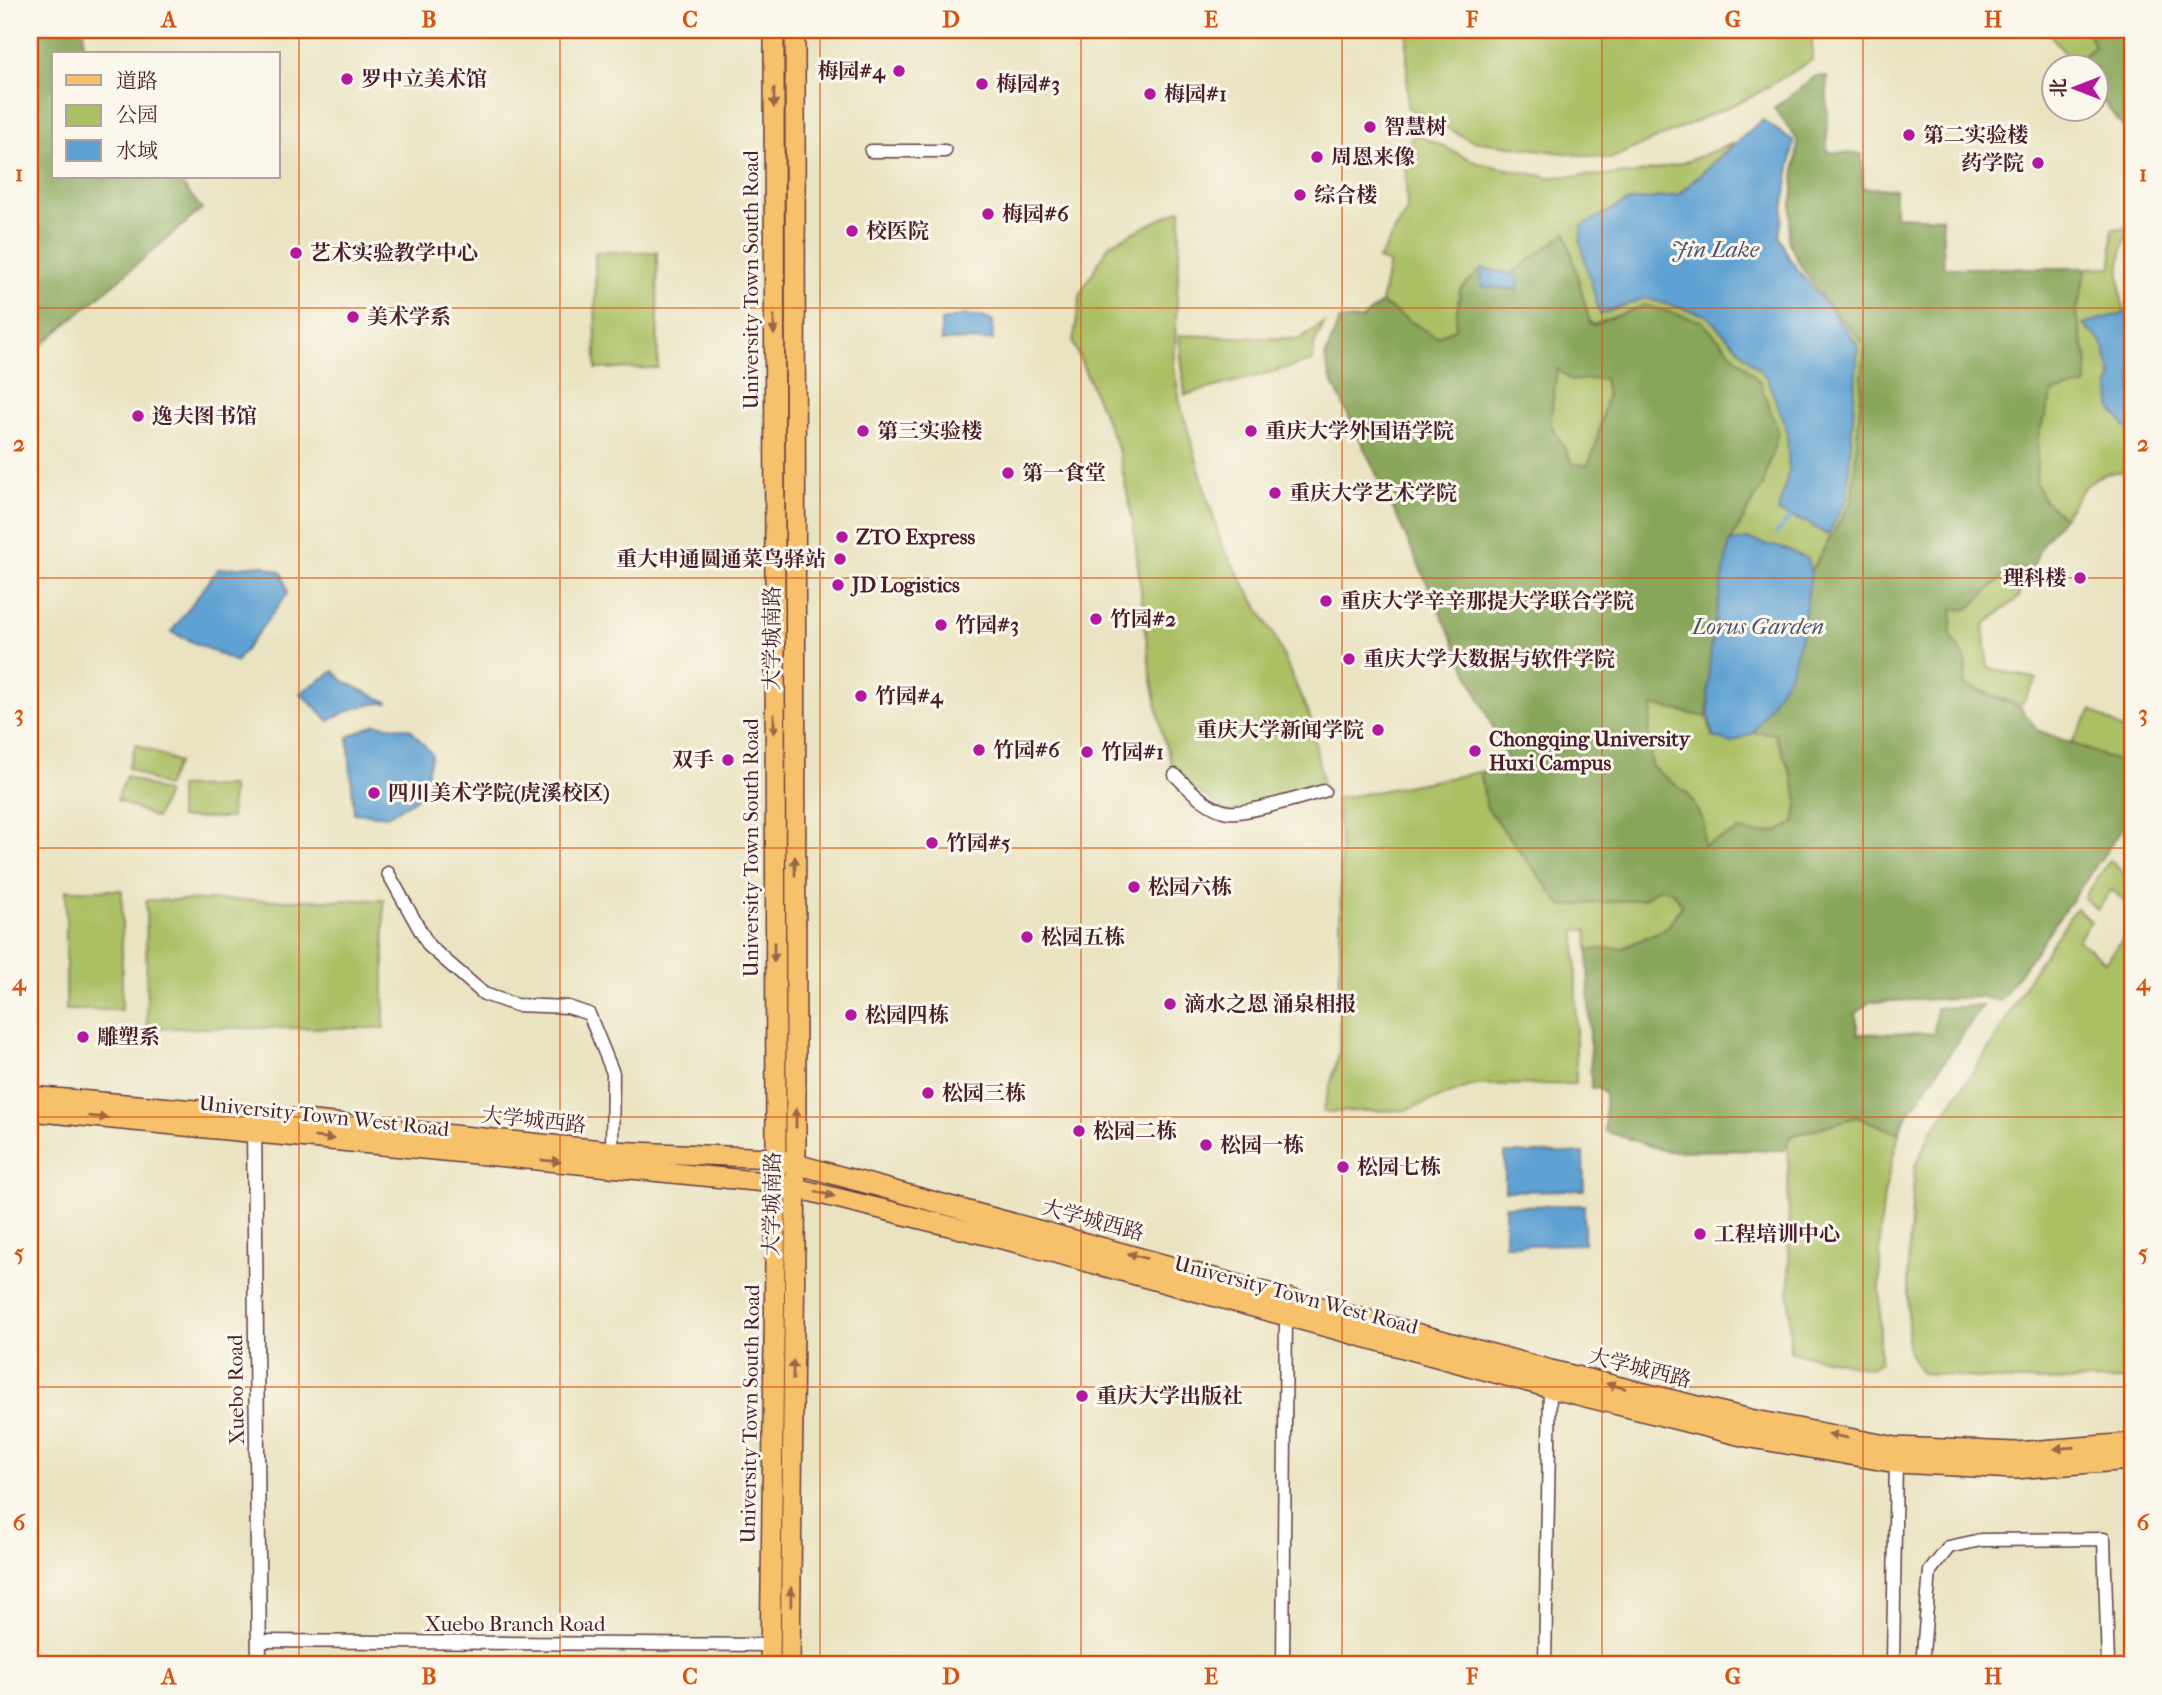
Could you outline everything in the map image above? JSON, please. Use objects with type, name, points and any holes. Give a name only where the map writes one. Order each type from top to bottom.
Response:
[{"type":"main road","name":"University Town South Road","points":[[770,1665],[785,1185],[774,1158],[774,30]]},
{"type":"main road","name":"大学城南路","points":[[790,1665],[785,1185],[796,1163],[795,30]]},
{"type":"main road","name":"大学城西路","points":[[30,1096],[254,1123],[612,1151],[774,1158],[1286,1306],[1896,1455],[2015,1452],[2132,1443]]},
{"type":"main road","name":"University Town West Road","points":[[30,1111],[254,1123],[785,1185],[1286,1306],[1550,1388],[1746,1437],[2015,1469],[2132,1460]]},
{"type":"street","points":[[872,151],[945,151]]},
{"type":"street","points":[[1175,775],[1201,800],[1229,813],[1324,791]]},
{"type":"street","points":[[388,873],[429,946],[484,994],[516,1005],[568,1007],[589,1014],[613,1073],[612,1151]]},
{"type":"street","name":"Xuebo Road","points":[[254,1123],[259,1665]]},
{"type":"street","points":[[1283,1665],[1286,1306]]},
{"type":"street","points":[[1545,1665],[1550,1388]]},
{"type":"street","points":[[1893,1665],[1896,1455]]},
{"type":"street","points":[[1922,1665],[1930,1571],[1950,1547],[1981,1540],[2104,1539],[2108,1665]]},
{"type":"street","name":"Xuebo Branch Road","points":[[259,1642],[770,1645]]},
{"type":"green space","points":[[30,30],[84,30],[83,52],[52,52],[52,178],[177,178],[202,209],[30,355]]},
{"type":"green space","points":[[1407,30],[1812,30],[1812,60],[1749,98],[1610,159],[1472,141],[1407,107]]},
{"type":"green space","points":[[2047,30],[2088,30],[2094,47],[2088,52],[2064,52]]},
{"type":"green space","points":[[2088,30],[2132,30],[2132,134],[2129,135],[2110,110],[2110,52],[2088,52],[2094,47]]},
{"type":"green space","points":[[1816,76],[1827,76],[1827,152],[1862,154],[1863,188],[1895,189],[1895,216],[1942,218],[1944,268],[2086,268],[2076,316],[2088,363],[2085,386],[2053,392],[2038,436],[2036,483],[2043,499],[2063,517],[2041,546],[2033,567],[2008,572],[1968,609],[1953,610],[1950,633],[1966,661],[1965,685],[2021,708],[2037,730],[2117,761],[2132,754],[2132,815],[2000,1001],[1982,997],[1869,1002],[1856,1014],[1858,1034],[1934,1033],[1936,1008],[1982,1006],[1903,1122],[1899,1133],[1857,1117],[1792,1135],[1784,1150],[1665,1151],[1605,1131],[1605,1094],[1598,1088],[1591,1088],[1588,950],[1623,948],[1667,928],[1682,905],[1672,891],[1659,888],[1644,899],[1562,906],[1487,808],[1480,772],[1510,765],[1330,377],[1325,357],[1339,320],[1362,319],[1381,303],[1436,337],[1455,329],[1460,290],[1482,268],[1511,274],[1566,233],[1590,323],[1594,325],[1645,305],[1701,321],[1760,382],[1778,431],[1763,485],[1730,542],[1714,625],[1707,717],[1653,705],[1648,733],[1652,767],[1689,795],[1704,823],[1703,846],[1740,830],[1757,834],[1779,831],[1794,823],[1798,799],[1789,767],[1774,733],[1753,733],[1792,669],[1801,636],[1811,571],[1852,501],[1865,344],[1825,301],[1799,263],[1788,240],[1798,141],[1774,108]],"holes":[[[1557,369],[1572,381],[1604,378],[1607,395],[1595,449],[1588,465],[1573,464],[1550,423]]]},
{"type":"green space","points":[[1414,133],[1478,163],[1548,177],[1634,174],[1680,164],[1734,143],[1678,195],[1626,202],[1645,298],[1706,315],[1767,378],[1787,430],[1789,470],[1778,512],[1808,523],[1827,535],[1858,345],[1825,301],[1865,344],[1852,501],[1811,571],[1808,559],[1748,539],[1730,542],[1763,485],[1645,305],[1594,325],[1590,323],[1566,234],[1511,274],[1460,290],[1455,329],[1436,337],[1381,303],[1389,263],[1378,260],[1407,210],[1405,151]]},
{"type":"green space","points":[[1181,209],[1174,366],[1180,403],[1221,544],[1275,637],[1311,720],[1324,791],[1229,813],[1175,775],[1162,732],[1150,670],[1133,522],[1118,448],[1073,343],[1081,292],[1110,244]]},
{"type":"green space","points":[[2112,229],[2129,230],[2122,251],[2120,271],[2124,313],[2084,324],[2100,340],[2107,354],[2111,373],[2112,410],[2132,435],[2132,471],[2097,477],[2084,488],[2063,517],[2043,499],[2036,483],[2038,436],[2053,392],[2088,363],[2076,316],[2086,268],[2112,267]]},
{"type":"green space","points":[[595,252],[657,252],[658,368],[596,369]]},
{"type":"green space","points":[[1324,323],[1314,345],[1313,361],[1185,395],[1179,335],[1299,339]]},
{"type":"green space","points":[[1557,368],[1604,378],[1607,395],[1595,449],[1588,465],[1573,464],[1550,423]]},
{"type":"green space","points":[[2018,570],[2019,597],[1984,625],[1988,668],[2037,679],[2021,705],[1965,685],[1966,661],[1950,633],[1953,609],[1968,609],[2008,572]]},
{"type":"green space","points":[[1652,705],[1707,717],[1712,736],[1731,743],[1753,733],[1774,733],[1789,767],[1798,799],[1794,824],[1779,831],[1756,834],[1740,830],[1702,847],[1689,795],[1652,767],[1648,733]]},
{"type":"green space","points":[[2092,710],[2132,736],[2132,754],[2118,762],[2071,743]]},
{"type":"green space","points":[[136,744],[178,762],[166,787],[128,768]]},
{"type":"green space","points":[[1480,772],[1487,808],[1562,906],[1659,887],[1672,891],[1682,905],[1667,928],[1623,948],[1588,950],[1587,930],[1576,930],[1576,1084],[1474,1085],[1406,1110],[1323,1112],[1339,1053],[1341,848],[1336,799]]},
{"type":"green space","points":[[126,776],[167,793],[156,818],[117,800]]},
{"type":"green space","points":[[232,786],[231,818],[179,818],[179,787]]},
{"type":"green space","points":[[2110,860],[2132,880],[2132,907],[2112,890],[2097,910],[2084,898]]},
{"type":"green space","points":[[66,890],[122,890],[122,1010],[66,1010]]},
{"type":"green space","points":[[146,900],[384,900],[384,1028],[147,1028]]},
{"type":"green space","points":[[2076,908],[2091,921],[2078,940],[2106,962],[2132,926],[2132,1380],[2011,1381],[1921,1373],[1908,1351],[1908,1261],[1915,1166],[1932,1131],[1994,1041],[2031,974]]},
{"type":"green space","points":[[1857,1117],[1899,1133],[1884,1194],[1880,1233],[1880,1362],[1870,1368],[1790,1352],[1788,1143],[1792,1136]]},
{"type":"water","name":"Jin Lake","points":[[1762,120],[1794,141],[1779,237],[1789,258],[1858,345],[1847,499],[1828,535],[1808,523],[1778,512],[1789,470],[1787,430],[1767,378],[1706,315],[1645,298],[1600,315],[1580,242],[1582,226],[1626,202],[1678,195]]},
{"type":"water","points":[[1482,268],[1518,276],[1517,290],[1481,286]]},
{"type":"water","points":[[2129,312],[2132,322],[2132,435],[2112,410],[2109,384],[2113,379],[2102,342],[2083,324]]},
{"type":"water","points":[[965,315],[993,321],[993,340],[941,341],[941,321]]},
{"type":"water","name":"Lorus Garden","points":[[1748,539],[1788,550],[1808,559],[1811,571],[1801,636],[1792,669],[1753,733],[1731,743],[1713,737],[1709,715],[1709,666],[1730,542]]},
{"type":"water","points":[[262,565],[282,573],[288,593],[236,662],[171,632],[218,569]]},
{"type":"water","points":[[334,671],[343,681],[389,703],[358,708],[329,721],[300,693]]},
{"type":"water","points":[[375,724],[410,729],[432,754],[422,795],[387,816],[354,813],[348,737]]},
{"type":"water","points":[[1505,1153],[1583,1153],[1584,1190],[1505,1191]]},
{"type":"water","points":[[1584,1205],[1584,1244],[1505,1245],[1505,1206]]},
{"type":"waterway","points":[[1777,533],[1791,517]]},
{"type":"place","name":"梅园#4","points":[[899,71]]},
{"type":"place","name":"罗中立美术馆","points":[[347,79]]},
{"type":"place","name":"梅园#3","points":[[982,84]]},
{"type":"place","name":"梅园#1","points":[[1150,94]]},
{"type":"place","name":"智慧树","points":[[1370,127]]},
{"type":"place","name":"第二实验楼","points":[[1909,135]]},
{"type":"place","name":"周恩来像","points":[[1317,157]]},
{"type":"place","name":"药学院","points":[[2038,163]]},
{"type":"place","name":"综合楼","points":[[1300,195]]},
{"type":"place","name":"梅园#6","points":[[988,214]]},
{"type":"place","name":"校医院","points":[[852,231]]},
{"type":"place","name":"艺术实验教学中心","points":[[296,253]]},
{"type":"place","name":"美术学系","points":[[353,317]]},
{"type":"place","name":"逸夫图书馆","points":[[138,416]]},
{"type":"place","name":"第三实验楼","points":[[863,431]]},
{"type":"place","name":"重庆大学外国语学院","points":[[1251,431]]},
{"type":"place","name":"第一食堂","points":[[1008,473]]},
{"type":"place","name":"重庆大学艺术学院","points":[[1275,493]]},
{"type":"place","name":"ZTO Express","points":[[842,537]]},
{"type":"place","name":"重大申通圆通菜鸟驿站","points":[[840,559]]},
{"type":"place","name":"理科楼","points":[[2080,578]]},
{"type":"place","name":"JD Logistics","points":[[838,585]]},
{"type":"place","name":"重庆大学辛辛那提大学联合学院","points":[[1326,601]]},
{"type":"place","name":"竹园#2","points":[[1096,619]]},
{"type":"place","name":"竹园#3","points":[[941,625]]},
{"type":"place","name":"重庆大学大数据与软件学院","points":[[1349,659]]},
{"type":"place","name":"竹园#4","points":[[861,696]]},
{"type":"place","name":"重庆大学新闻学院","points":[[1378,730]]},
{"type":"place","name":"竹园#6","points":[[979,750]]},
{"type":"place","name":"Chongqing University Huxi Campus","points":[[1475,751]]},
{"type":"place","name":"竹园#1","points":[[1087,752]]},
{"type":"place","name":"双手","points":[[728,760]]},
{"type":"place","name":"四川美术学院(虎溪校区)","points":[[374,793]]},
{"type":"place","name":"竹园#5","points":[[932,843]]},
{"type":"place","name":"松园六栋","points":[[1134,887]]},
{"type":"place","name":"松园五栋","points":[[1027,937]]},
{"type":"place","name":"滴水之恩 涌泉相报","points":[[1170,1004]]},
{"type":"place","name":"松园四栋","points":[[851,1015]]},
{"type":"place","name":"雕塑系","points":[[83,1037]]},
{"type":"place","name":"松园三栋","points":[[928,1093]]},
{"type":"place","name":"松园二栋","points":[[1079,1131]]},
{"type":"place","name":"松园一栋","points":[[1206,1145]]},
{"type":"place","name":"松园七栋","points":[[1343,1167]]},
{"type":"place","name":"工程培训中心","points":[[1700,1234]]},
{"type":"place","name":"重庆大学出版社","points":[[1082,1396]]}]
